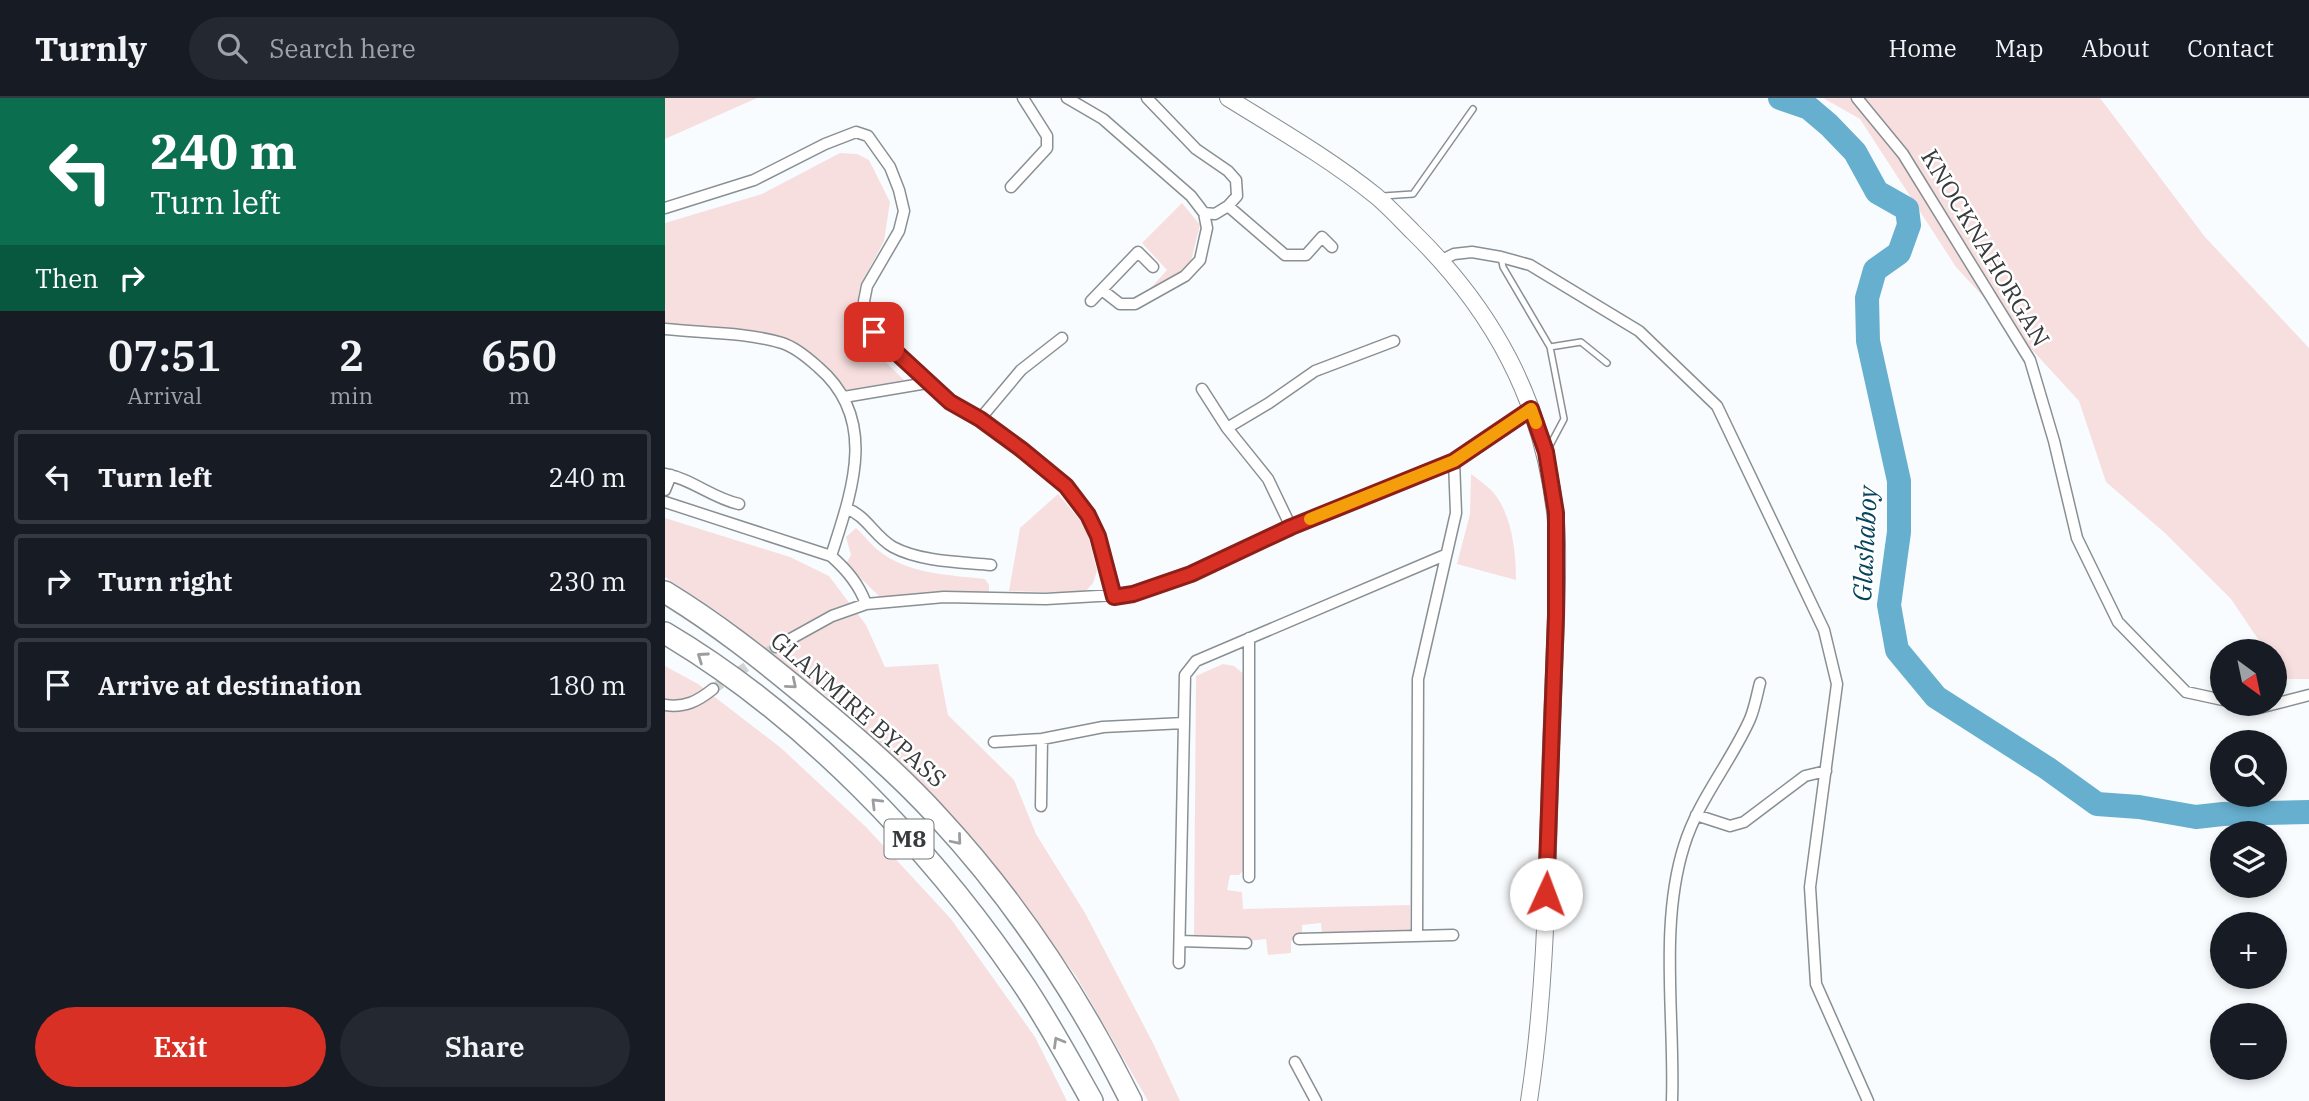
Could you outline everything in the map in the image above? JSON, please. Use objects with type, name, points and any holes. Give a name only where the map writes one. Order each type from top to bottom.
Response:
[{"type":"highway","name":"GLANMIRE BYPASS","points":[[665,592],[750,650],[867,746],[940,818],[1035,937],[1073,997],[1131,1101]]},
{"type":"highway","name":"M8","points":[[665,633],[725,672],[802,734],[850,778],[920,850],[961,898],[1021,979],[1092,1101]]},
{"type":"main road","points":[[1228,98],[1309,149],[1377,197],[1442,260],[1506,349],[1546,452],[1556,513],[1556,615],[1545,932],[1537,1050],[1529,1101]]},
{"type":"street","points":[[1011,187],[1047,148],[1047,136],[1023,98]]},
{"type":"street","points":[[1067,98],[1103,119],[1149,157],[1191,196],[1204,213],[1207,228],[1200,260],[1185,276],[1135,304],[1120,304],[1102,290]]},
{"type":"street","points":[[1147,98],[1196,149],[1228,171],[1236,180],[1237,196],[1228,206],[1215,214],[1204,213]]},
{"type":"street","name":"KNOCKNAHORGAN","points":[[1857,98],[1903,154],[2030,360],[2054,441],[2077,538],[2118,622],[2186,692],[2210,697]]},
{"type":"street","points":[[665,208],[754,180],[825,144],[856,132],[868,136],[890,167],[904,211],[899,231],[867,286],[865,313],[874,332],[950,402],[980,419],[1066,486],[1088,515],[1098,536],[1114,597]]},
{"type":"street","points":[[1228,206],[1285,254],[1306,255],[1322,237],[1332,247]]},
{"type":"street","points":[[1091,301],[1138,252],[1153,267]]},
{"type":"street","points":[[1442,260],[1454,254],[1472,252],[1530,265],[1639,331],[1717,406],[1824,630],[1837,684],[1810,887],[1816,984],[1868,1101]]},
{"type":"street","points":[[665,329],[784,344],[809,358],[829,376],[845,397],[856,433],[857,455],[847,509],[831,556]]},
{"type":"street","points":[[980,419],[1021,370],[1062,338]]},
{"type":"street","points":[[1227,428],[1315,371],[1394,341]]},
{"type":"street","points":[[845,397],[927,383]]},
{"type":"street","points":[[1202,390],[1227,428],[1268,479],[1291,527]]},
{"type":"street","points":[[776,647],[832,616],[866,604],[944,597],[1046,599],[1133,594],[1191,574],[1291,527],[1454,461],[1531,409]]},
{"type":"street","points":[[1417,936],[1418,679],[1456,513],[1454,461]]},
{"type":"street","points":[[665,490],[668,474],[685,479],[726,501],[739,504]]},
{"type":"street","points":[[665,502],[831,556],[861,590],[866,604]]},
{"type":"street","points":[[847,509],[856,512],[893,547],[933,559],[991,565]]},
{"type":"street","points":[[1179,963],[1185,675],[1196,661],[1445,555]]},
{"type":"street","points":[[1249,639],[1249,877]]},
{"type":"street","points":[[1672,1101],[1674,1060],[1669,965],[1674,898],[1683,847],[1696,815],[1750,718],[1760,683]]},
{"type":"street","points":[[665,705],[687,705],[713,689]]},
{"type":"street","points":[[2287,701],[2309,695]]},
{"type":"street","points":[[994,742],[1042,739],[1103,727],[1184,723]]},
{"type":"street","points":[[1041,806],[1042,739]]},
{"type":"street","points":[[1696,815],[1730,825],[1744,822],[1805,776],[1826,771]]},
{"type":"street","points":[[1299,939],[1453,934]]},
{"type":"street","points":[[1180,941],[1246,943]]},
{"type":"street","points":[[1295,1062],[1316,1101]]},
{"type":"lane","points":[[1377,197],[1412,194],[1473,109]]},
{"type":"lane","points":[[1501,257],[1503,267],[1550,347],[1564,419],[1546,452]]},
{"type":"lane","points":[[1550,347],[1581,342],[1607,363]]},
{"type":"shaded area","points":[[665,98],[757,98],[665,139]]},
{"type":"shaded area","points":[[1823,98],[2100,98],[2205,237],[2309,348],[2309,679],[2287,679],[2287,639],[2258,639],[2231,599],[2165,533],[2106,482],[2079,401],[1956,267],[1860,119]]},
{"type":"shaded area","points":[[840,153],[857,154],[869,160],[890,202],[884,241],[860,286],[854,320],[859,336],[904,380],[847,390],[793,341],[665,324],[665,223],[762,194]]},
{"type":"shaded area","points":[[1182,203],[1200,225],[1191,261],[1184,271],[1148,291],[1167,270],[1142,243]]},
{"type":"shaded area","points":[[1471,474],[1492,491],[1504,510],[1514,545],[1516,580],[1457,564],[1470,514]]},
{"type":"shaded area","points":[[1058,494],[1086,527],[1097,571],[1093,583],[1084,593],[1009,591],[1020,528]]},
{"type":"shaded area","points":[[665,518],[790,557],[829,576],[866,625],[885,667],[938,664],[948,715],[1014,780],[1036,834],[1085,913],[1180,1101],[1148,1101],[1076,976],[1004,880],[935,799],[844,710],[722,615],[665,577]]},
{"type":"shaded area","points":[[856,528],[890,559],[930,572],[985,579],[989,592],[880,597],[846,564],[851,555],[846,537]]},
{"type":"shaded area","points":[[1223,664],[1234,666],[1245,675],[1243,871],[1239,875],[1230,875],[1227,890],[1242,892],[1243,909],[1410,905],[1410,933],[1322,935],[1321,923],[1302,925],[1302,937],[1291,941],[1291,953],[1268,955],[1266,939],[1203,946],[1194,938],[1196,676]]},
{"type":"shaded area","points":[[665,666],[698,684],[781,748],[866,827],[951,919],[1035,1037],[1067,1101],[665,1101]]},
{"type":"waterway","name":"Glashaboy","points":[[1780,98],[1809,108],[1829,125],[1855,152],[1877,192],[1907,209],[1909,225],[1899,253],[1875,270],[1867,298],[1868,341],[1899,481],[1899,532],[1889,605],[1897,650],[1936,697],[2047,768],[2097,804],[2139,807],[2196,817],[2309,812]]},
{"type":"tunnel","points":[[713,689],[776,647]]},
{"type":"slow traffic","points":[[1310,519],[1454,461],[1531,409],[1536,423]]},
{"type":"route","points":[[874,332],[950,402],[980,419],[1066,486],[1088,515],[1098,536],[1114,597],[1133,594],[1191,574],[1291,527],[1454,461],[1531,409],[1546,452],[1556,513],[1556,615],[1546,894]]}]
